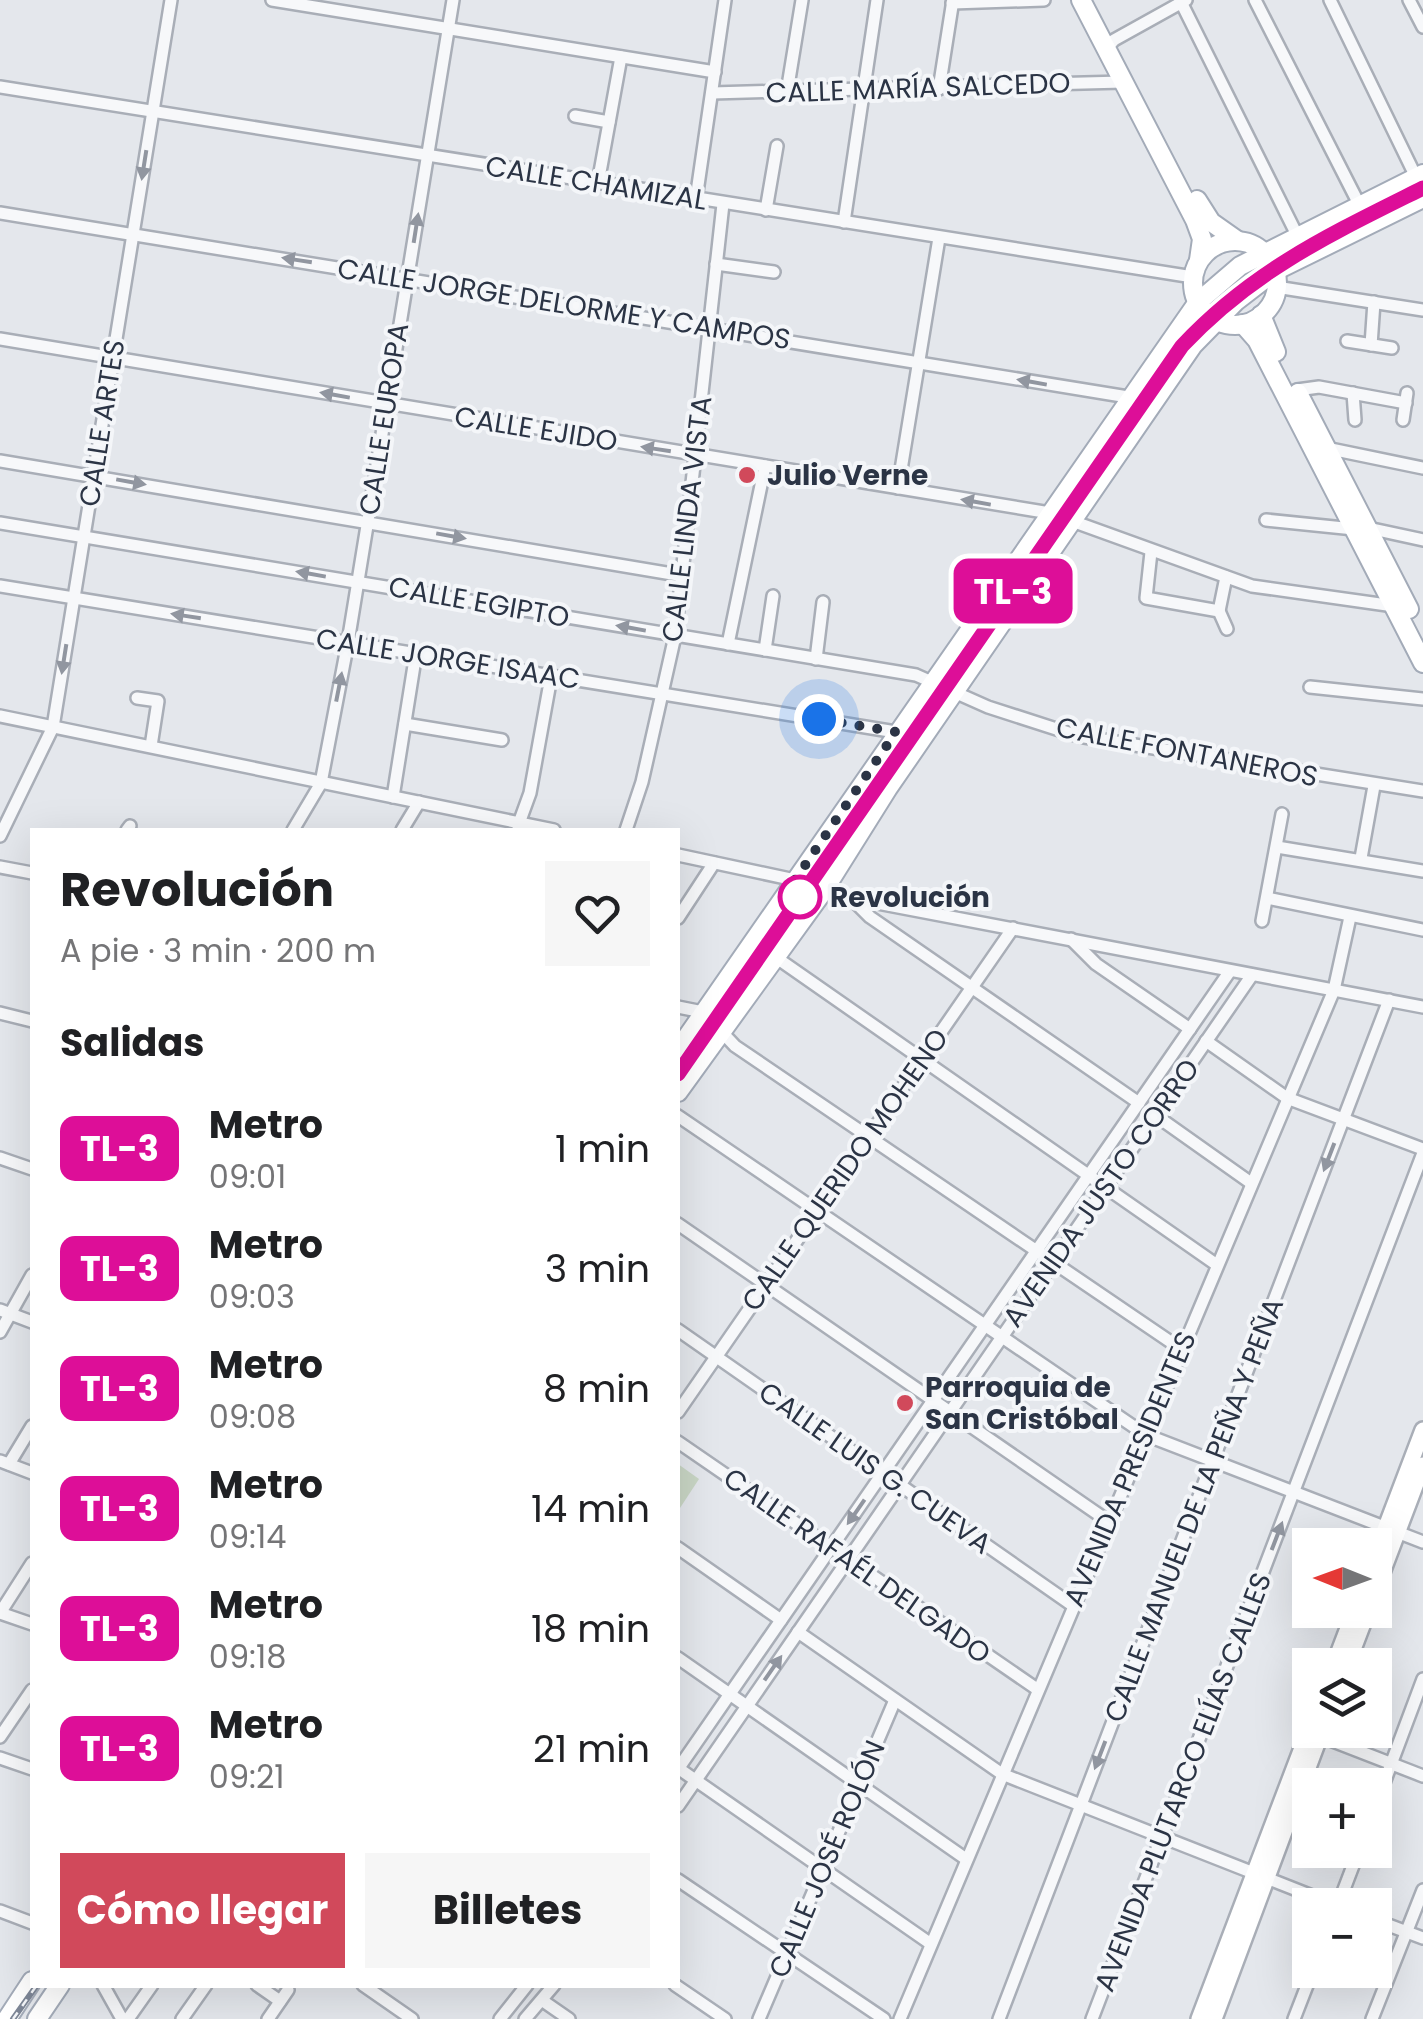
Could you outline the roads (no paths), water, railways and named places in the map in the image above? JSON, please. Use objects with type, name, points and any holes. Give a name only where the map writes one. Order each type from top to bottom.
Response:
[{"type":"main road","points":[[1081,0],[1110,44],[1205,214],[1238,241],[1265,254],[1275,279],[1262,315],[1326,448],[1394,606],[1417,629]]},
{"type":"main road","points":[[1094,0],[1124,82],[1202,239],[1196,268],[1198,302],[1217,321],[1243,324],[1262,315]]},
{"type":"main road","points":[[680,1047],[1128,397],[1198,302],[1240,266],[1420,176]]},
{"type":"main road","points":[[680,1089],[824,890],[1193,345],[1217,321],[1275,279],[1421,205]]},
{"type":"main road","points":[[1196,268],[1212,248],[1238,241]]},
{"type":"main road","points":[[1243,324],[1257,340],[1417,629],[1423,663]]},
{"type":"main road","points":[[1392,1530],[1423,1430]]},
{"type":"main road","points":[[1392,1530],[1423,1464]]},
{"type":"main road","points":[[1199,2019],[1310,1748]]},
{"type":"main road","points":[[1214,2019],[1260,1876]]},
{"type":"main road","points":[[7,2019],[30,1984]]},
{"type":"main road","points":[[37,2019],[58,1988]]},
{"type":"street","name":"CALLE ARTES","points":[[0,836],[53,726],[172,0]]},
{"type":"street","points":[[272,0],[715,72]]},
{"type":"street","name":"CALLE EUROPA","points":[[294,828],[321,783],[348,642],[453,0]]},
{"type":"street","points":[[696,199],[725,0]]},
{"type":"street","points":[[787,92],[802,0]]},
{"type":"street","points":[[844,222],[878,0]]},
{"type":"street","points":[[939,89],[952,2],[1044,0]]},
{"type":"street","points":[[1254,0],[1360,206]]},
{"type":"street","points":[[1330,0],[1420,176]]},
{"type":"street","points":[[1409,0],[1423,27]]},
{"type":"street","points":[[1110,44],[1182,1],[1298,237]]},
{"type":"street","points":[[598,183],[621,57]]},
{"type":"street","name":"CALLE MARÍA SALCEDO","points":[[712,93],[1124,82]]},
{"type":"street","name":"CALLE CHAMIZAL","points":[[0,87],[939,238],[1196,268]]},
{"type":"street","points":[[576,116],[609,122]]},
{"type":"street","points":[[766,210],[777,146]]},
{"type":"street","name":"CALLE LINDA VISTA","points":[[627,828],[675,636],[724,204]]},
{"type":"street","name":"CALLE JORGE DELORME Y CAMPOS","points":[[0,214],[1128,397]]},
{"type":"street","points":[[898,488],[939,238]]},
{"type":"street","points":[[716,264],[774,272]]},
{"type":"street","points":[[1275,279],[1423,310]]},
{"type":"street","points":[[1371,346],[1374,302]]},
{"type":"street","name":"CALLE EJIDO","points":[[0,339],[1050,513],[1070,524],[1252,586],[1394,606]]},
{"type":"street","points":[[1347,341],[1392,348]]},
{"type":"street","points":[[1296,390],[1315,387],[1406,398],[1403,420]]},
{"type":"street","points":[[1353,393],[1354,420]]},
{"type":"street","points":[[1326,448],[1423,468]]},
{"type":"street","points":[[0,461],[684,576]]},
{"type":"street","points":[[728,644],[765,466]]},
{"type":"street","points":[[1266,520],[1361,528],[1423,540]]},
{"type":"street","name":"CALLE EGIPTO","points":[[0,523],[816,658],[934,681],[956,692]]},
{"type":"street","points":[[1151,552],[1146,598],[1219,611]]},
{"type":"street","points":[[1226,577],[1219,611],[1228,628]]},
{"type":"street","name":"CALLE JORGE ISAAC","points":[[0,586],[896,732]]},
{"type":"street","points":[[764,650],[773,596]]},
{"type":"street","points":[[816,658],[823,602]]},
{"type":"street","points":[[393,797],[416,653]]},
{"type":"street","points":[[0,716],[418,802],[518,827],[551,676]]},
{"type":"street","points":[[1310,687],[1423,700]]},
{"type":"street","name":"CALLE FONTANEROS","points":[[956,692],[1017,717],[1112,744],[1423,791]]},
{"type":"street","points":[[137,698],[158,701],[151,746]]},
{"type":"street","points":[[405,724],[502,740]]},
{"type":"street","points":[[1362,858],[1374,786]]},
{"type":"street","points":[[403,828],[418,802]]},
{"type":"street","points":[[1262,921],[1268,871],[1277,847],[1282,814]]},
{"type":"street","points":[[1277,847],[1423,871]]},
{"type":"street","points":[[680,855],[795,880],[850,898],[1423,1007]]},
{"type":"street","points":[[680,915],[714,863]]},
{"type":"street","points":[[0,867],[30,874]]},
{"type":"street","points":[[850,898],[1138,1103]]},
{"type":"street","points":[[1267,898],[1423,930]]},
{"type":"street","name":"AVENIDA PRESIDENTES","points":[[900,2019],[1334,990],[1350,917]]},
{"type":"street","name":"CALLE QUERIDO MOHENO","points":[[680,1409],[1013,928]]},
{"type":"street","points":[[1072,938],[1096,964],[1190,1029]]},
{"type":"street","points":[[774,956],[1217,1264]]},
{"type":"street","name":"AVENIDA JUSTO CORRO","points":[[680,1765],[1230,971]]},
{"type":"street","name":"AVENIDA JUSTO CORRO","points":[[680,1803],[1252,975]]},
{"type":"street","name":"CALLE MANUEL DE LA PEÑA Y PEÑA","points":[[1000,2019],[1388,1000]]},
{"type":"street","points":[[680,1007],[703,1012],[719,1034],[1180,1349]]},
{"type":"street","points":[[0,1012],[30,1021]]},
{"type":"street","points":[[1206,1042],[1287,1098],[1423,1151]]},
{"type":"street","points":[[1155,1115],[1252,1182]]},
{"type":"street","points":[[680,1117],[1146,1435],[1387,1528]]},
{"type":"street","name":"AVENIDA PLUTARCO ELÍAS CALLES","points":[[1092,2019],[1423,1151]]},
{"type":"street","points":[[0,1158],[30,1168]]},
{"type":"street","points":[[680,1225],[1108,1521]]},
{"type":"street","points":[[0,1332],[5,1312],[30,1278]]},
{"type":"street","points":[[5,1312],[30,1321]]},
{"type":"street","name":"CALLE LUIS G. CUEVA","points":[[680,1331],[1072,1605]]},
{"type":"street","points":[[30,1429],[4,1463],[30,1472]]},
{"type":"street","name":"CALLE RAFAÉL DELGADO","points":[[680,1443],[1037,1689]]},
{"type":"street","points":[[1392,1530],[1423,1542]]},
{"type":"street","points":[[680,1549],[780,1620]]},
{"type":"street","points":[[30,1566],[0,1613],[30,1623]]},
{"type":"street","points":[[798,1632],[1002,1774],[1292,1888]]},
{"type":"street","points":[[680,1659],[966,1859]]},
{"type":"street","points":[[1390,1768],[1423,1679]]},
{"type":"street","points":[[0,1737],[30,1693]]},
{"type":"street","name":"CALLE JOSÉ ROLÓN","points":[[759,2019],[895,1700]]},
{"type":"street","points":[[1356,1748],[1423,1776]]},
{"type":"street","points":[[0,1758],[30,1768]]},
{"type":"street","points":[[680,1769],[931,1944]]},
{"type":"street","points":[[680,1881],[884,2019]]},
{"type":"street","points":[[1372,2019],[1423,1890]]},
{"type":"street","points":[[0,1911],[30,1921]]},
{"type":"street","points":[[1392,1926],[1423,1938]]},
{"type":"street","points":[[104,1988],[125,2019],[150,1988]]},
{"type":"street","points":[[182,2019],[204,1988]]},
{"type":"street","points":[[265,1988],[284,1995],[268,2019]]},
{"type":"street","points":[[366,1988],[412,2019]]},
{"type":"street","points":[[500,2019],[522,1988]]},
{"type":"street","points":[[525,2019],[552,1988]]},
{"type":"street","points":[[679,1988],[725,2019]]},
{"type":"street","points":[[1294,2019],[1306,1988]]},
{"type":"street","points":[[543,2001],[569,2019]]},
{"type":"railway","points":[[680,1071],[1182,346],[1265,275],[1325,238],[1423,188]]},
{"type":"railway","points":[[13,2019],[35,1988]]},
{"type":"metro line","name":"TL-3","points":[[680,1071],[1182,346],[1222,304],[1268,269],[1423,188]]},
{"type":"place","name":"Julio Verne","points":[[747,475]]},
{"type":"place","name":"Revolución","points":[[800,897]]},
{"type":"place","name":"Parroquia de San Cristóbal","points":[[905,1403]]}]
